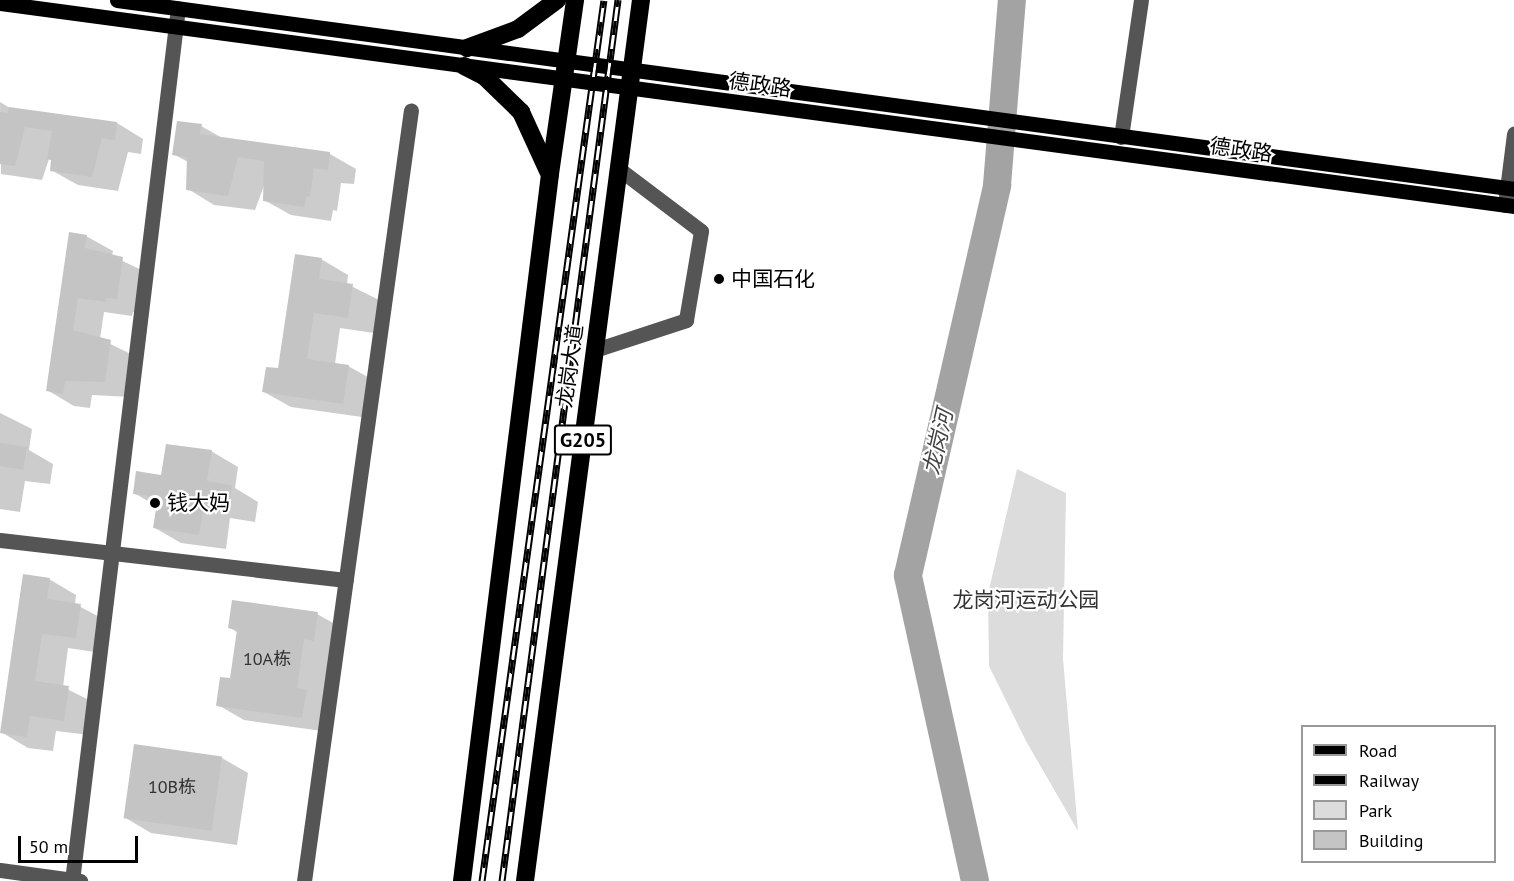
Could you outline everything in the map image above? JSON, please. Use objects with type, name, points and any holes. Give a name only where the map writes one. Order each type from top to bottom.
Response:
[{"type":"highway","points":[[467,48],[519,29],[557,0]]},
{"type":"highway","name":"龙岗大道","points":[[462,881],[550,174],[575,0]]},
{"type":"highway","name":"龙岗大道","points":[[525,881],[641,0]]},
{"type":"highway","points":[[464,66],[484,76],[521,112],[550,174]]},
{"type":"main road","name":"德政路","points":[[117,0],[566,62],[630,79],[919,128],[1509,206]]},
{"type":"main road","name":"德政路","points":[[0,3],[563,80],[630,79],[920,110],[1510,189]]},
{"type":"street","points":[[1121,137],[1142,0]]},
{"type":"street","points":[[0,870],[75,881],[178,8]]},
{"type":"street","points":[[304,881],[411,110]]},
{"type":"street","points":[[1509,206],[1514,134]]},
{"type":"street","points":[[595,350],[686,320],[701,231],[618,169]]},
{"type":"street","points":[[0,540],[346,580]]},
{"type":"green space","name":"龙岗河运动公园","points":[[1017,469],[1066,493],[1063,659],[1078,831],[1026,741],[989,666],[988,594]]},
{"type":"building","points":[[9,107],[117,122],[115,140],[102,138],[92,177],[50,171],[51,160],[47,159],[52,131],[25,127],[15,166],[0,164],[0,112],[8,113]]},
{"type":"building","points":[[177,121],[202,124],[200,134],[330,152],[328,170],[314,168],[310,197],[306,196],[305,207],[263,201],[264,161],[238,157],[228,196],[186,190],[187,157],[172,155]]},
{"type":"building","points":[[69,232],[87,235],[85,248],[123,257],[117,299],[106,298],[106,302],[78,298],[73,330],[111,340],[105,382],[65,381],[63,394],[46,391]]},
{"type":"building","points":[[295,254],[322,258],[319,279],[353,284],[348,318],[314,313],[307,359],[349,365],[343,404],[262,392],[266,367],[278,368]]},
{"type":"building","points":[[0,443],[27,447],[23,470],[0,466]]},
{"type":"building","points":[[166,444],[212,450],[207,481],[232,485],[229,507],[204,504],[199,535],[153,528],[158,497],[133,494],[136,471],[161,475]]},
{"type":"building","points":[[23,574],[50,578],[47,599],[81,604],[76,638],[42,634],[35,681],[69,686],[64,721],[30,716],[27,737],[0,733]]},
{"type":"building","points":[[232,600],[318,612],[314,641],[304,639],[297,688],[307,690],[302,718],[216,706],[220,677],[230,678],[237,630],[228,628]]},
{"type":"building","points":[[134,744],[222,756],[212,831],[124,818]]},
{"type":"waterway","name":"龙岗河","points":[[975,881],[908,575],[997,185],[1012,0]]},
{"type":"railway","points":[[482,881],[604,0]]},
{"type":"railway","points":[[502,881],[618,0]]},
{"type":"place","name":"中国石化","points":[[719,279]]},
{"type":"place","name":"钱大妈","points":[[155,503]]}]
